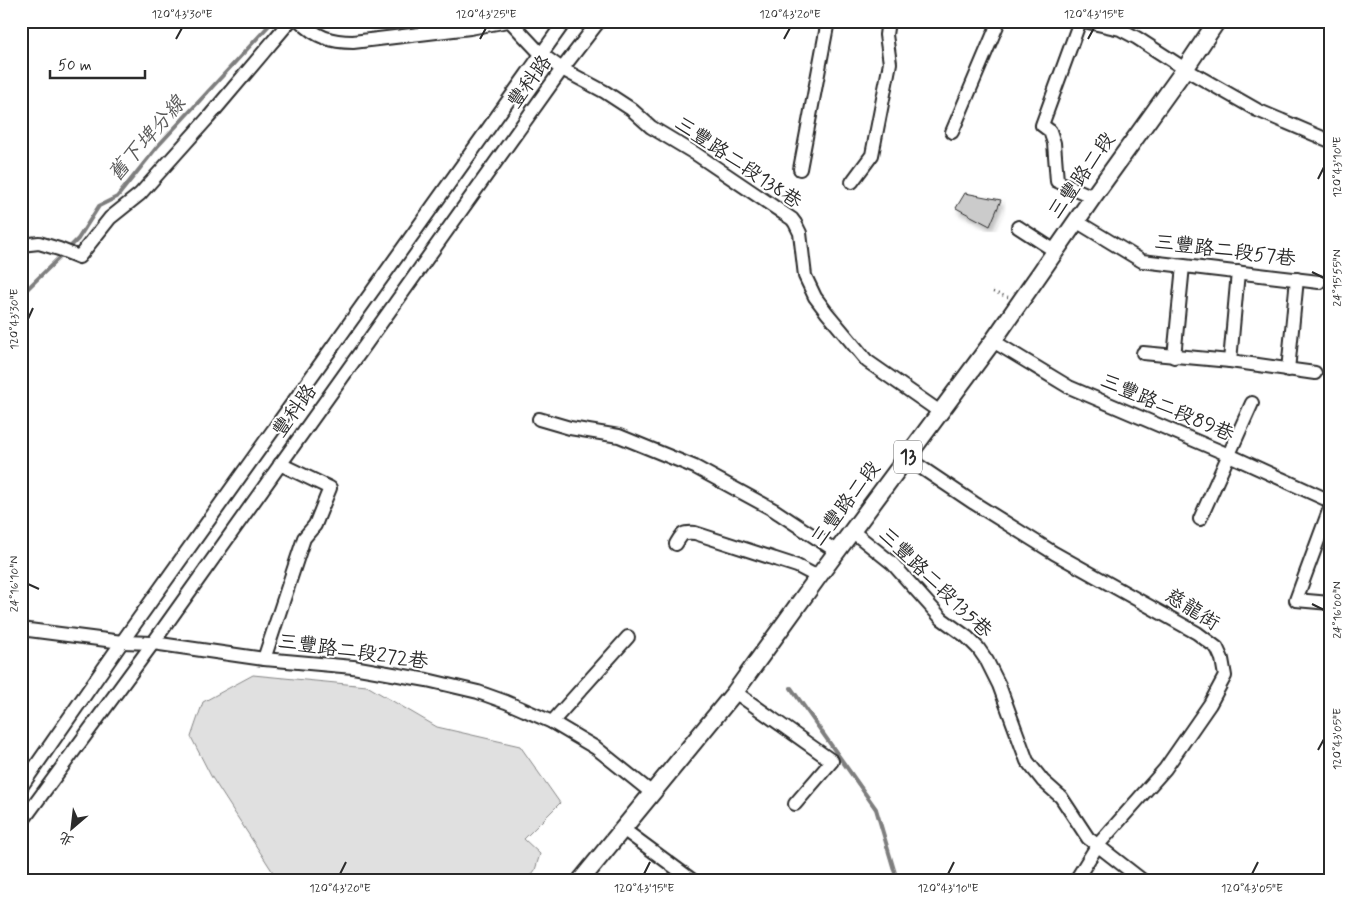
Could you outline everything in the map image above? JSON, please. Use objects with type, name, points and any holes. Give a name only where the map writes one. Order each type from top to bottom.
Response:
[{"type":"main road","name":"三豐路二段","points":[[581,880],[735,692],[836,551],[994,341],[1217,21]]},
{"type":"street","points":[[21,245],[39,243],[79,257],[110,218],[140,194],[208,118],[290,21]]},
{"type":"street","points":[[300,21],[321,38],[342,42],[470,28],[509,21]]},
{"type":"street","name":"三豐路二段138巷","points":[[509,21],[541,54],[562,69],[605,92],[631,109],[651,127],[696,154],[792,219],[800,233],[805,276],[815,297],[827,313],[867,361],[940,412]]},
{"type":"street","name":"豐科路","points":[[21,786],[565,21]]},
{"type":"street","name":"豐科路","points":[[21,823],[153,643],[562,69],[599,21]]},
{"type":"street","points":[[800,169],[828,21]]},
{"type":"street","points":[[852,182],[872,155],[890,63],[886,35],[888,21]]},
{"type":"street","points":[[952,132],[999,21]]},
{"type":"street","points":[[1093,197],[1057,181],[1054,143],[1050,131],[1042,125],[1082,21],[1120,30],[1257,110],[1330,141]]},
{"type":"street","name":"三豐路二段57巷","points":[[1076,221],[1142,261],[1320,282]]},
{"type":"street","points":[[1018,227],[1055,251]]},
{"type":"street","points":[[1174,356],[1183,266]]},
{"type":"street","points":[[1230,362],[1238,272]]},
{"type":"street","points":[[1288,370],[1297,279]]},
{"type":"street","name":"三豐路二段89巷","points":[[994,341],[1069,387],[1229,455],[1330,501]]},
{"type":"street","points":[[1143,353],[1315,373]]},
{"type":"street","points":[[1200,519],[1252,403]]},
{"type":"street","points":[[539,419],[570,428],[619,436],[695,467],[774,510],[836,551]]},
{"type":"street","name":"慈龍街","points":[[907,458],[1054,553],[1197,632],[1217,648],[1222,659],[1225,676],[1210,704],[1165,770],[1098,846],[1076,880]]},
{"type":"street","points":[[264,659],[304,538],[315,525],[330,488],[280,464]]},
{"type":"street","points":[[1330,508],[1296,600],[1330,603]]},
{"type":"street","points":[[676,544],[682,534],[686,532],[695,533],[797,566],[818,577]]},
{"type":"street","name":"三豐路二段135巷","points":[[852,532],[892,563],[942,619],[967,637],[978,648],[999,685],[1027,760],[1043,781],[1061,797],[1088,838],[1142,880]]},
{"type":"street","name":"三豐路二段272巷","points":[[21,629],[122,642],[153,643],[264,659],[353,667],[427,680],[478,692],[552,722],[596,748],[652,794]]},
{"type":"street","points":[[552,722],[628,637]]},
{"type":"street","points":[[735,692],[832,762],[795,804]]},
{"type":"street","points":[[623,829],[692,880]]},
{"type":"shaded area","points":[[253,675],[367,686],[437,727],[520,746],[560,803],[524,839],[540,854],[535,870],[528,880],[278,880],[211,776],[191,737],[203,702]]},
{"type":"building","points":[[965,193],[1001,200],[990,226],[956,208]]},
{"type":"waterway","name":"舊下埤分線","points":[[68,249],[78,239],[99,206],[117,197],[157,147],[273,21]]},
{"type":"waterway","name":"舊下埤分線","points":[[21,295],[63,254]]},
{"type":"waterway","points":[[791,688],[876,809],[897,880]]}]
